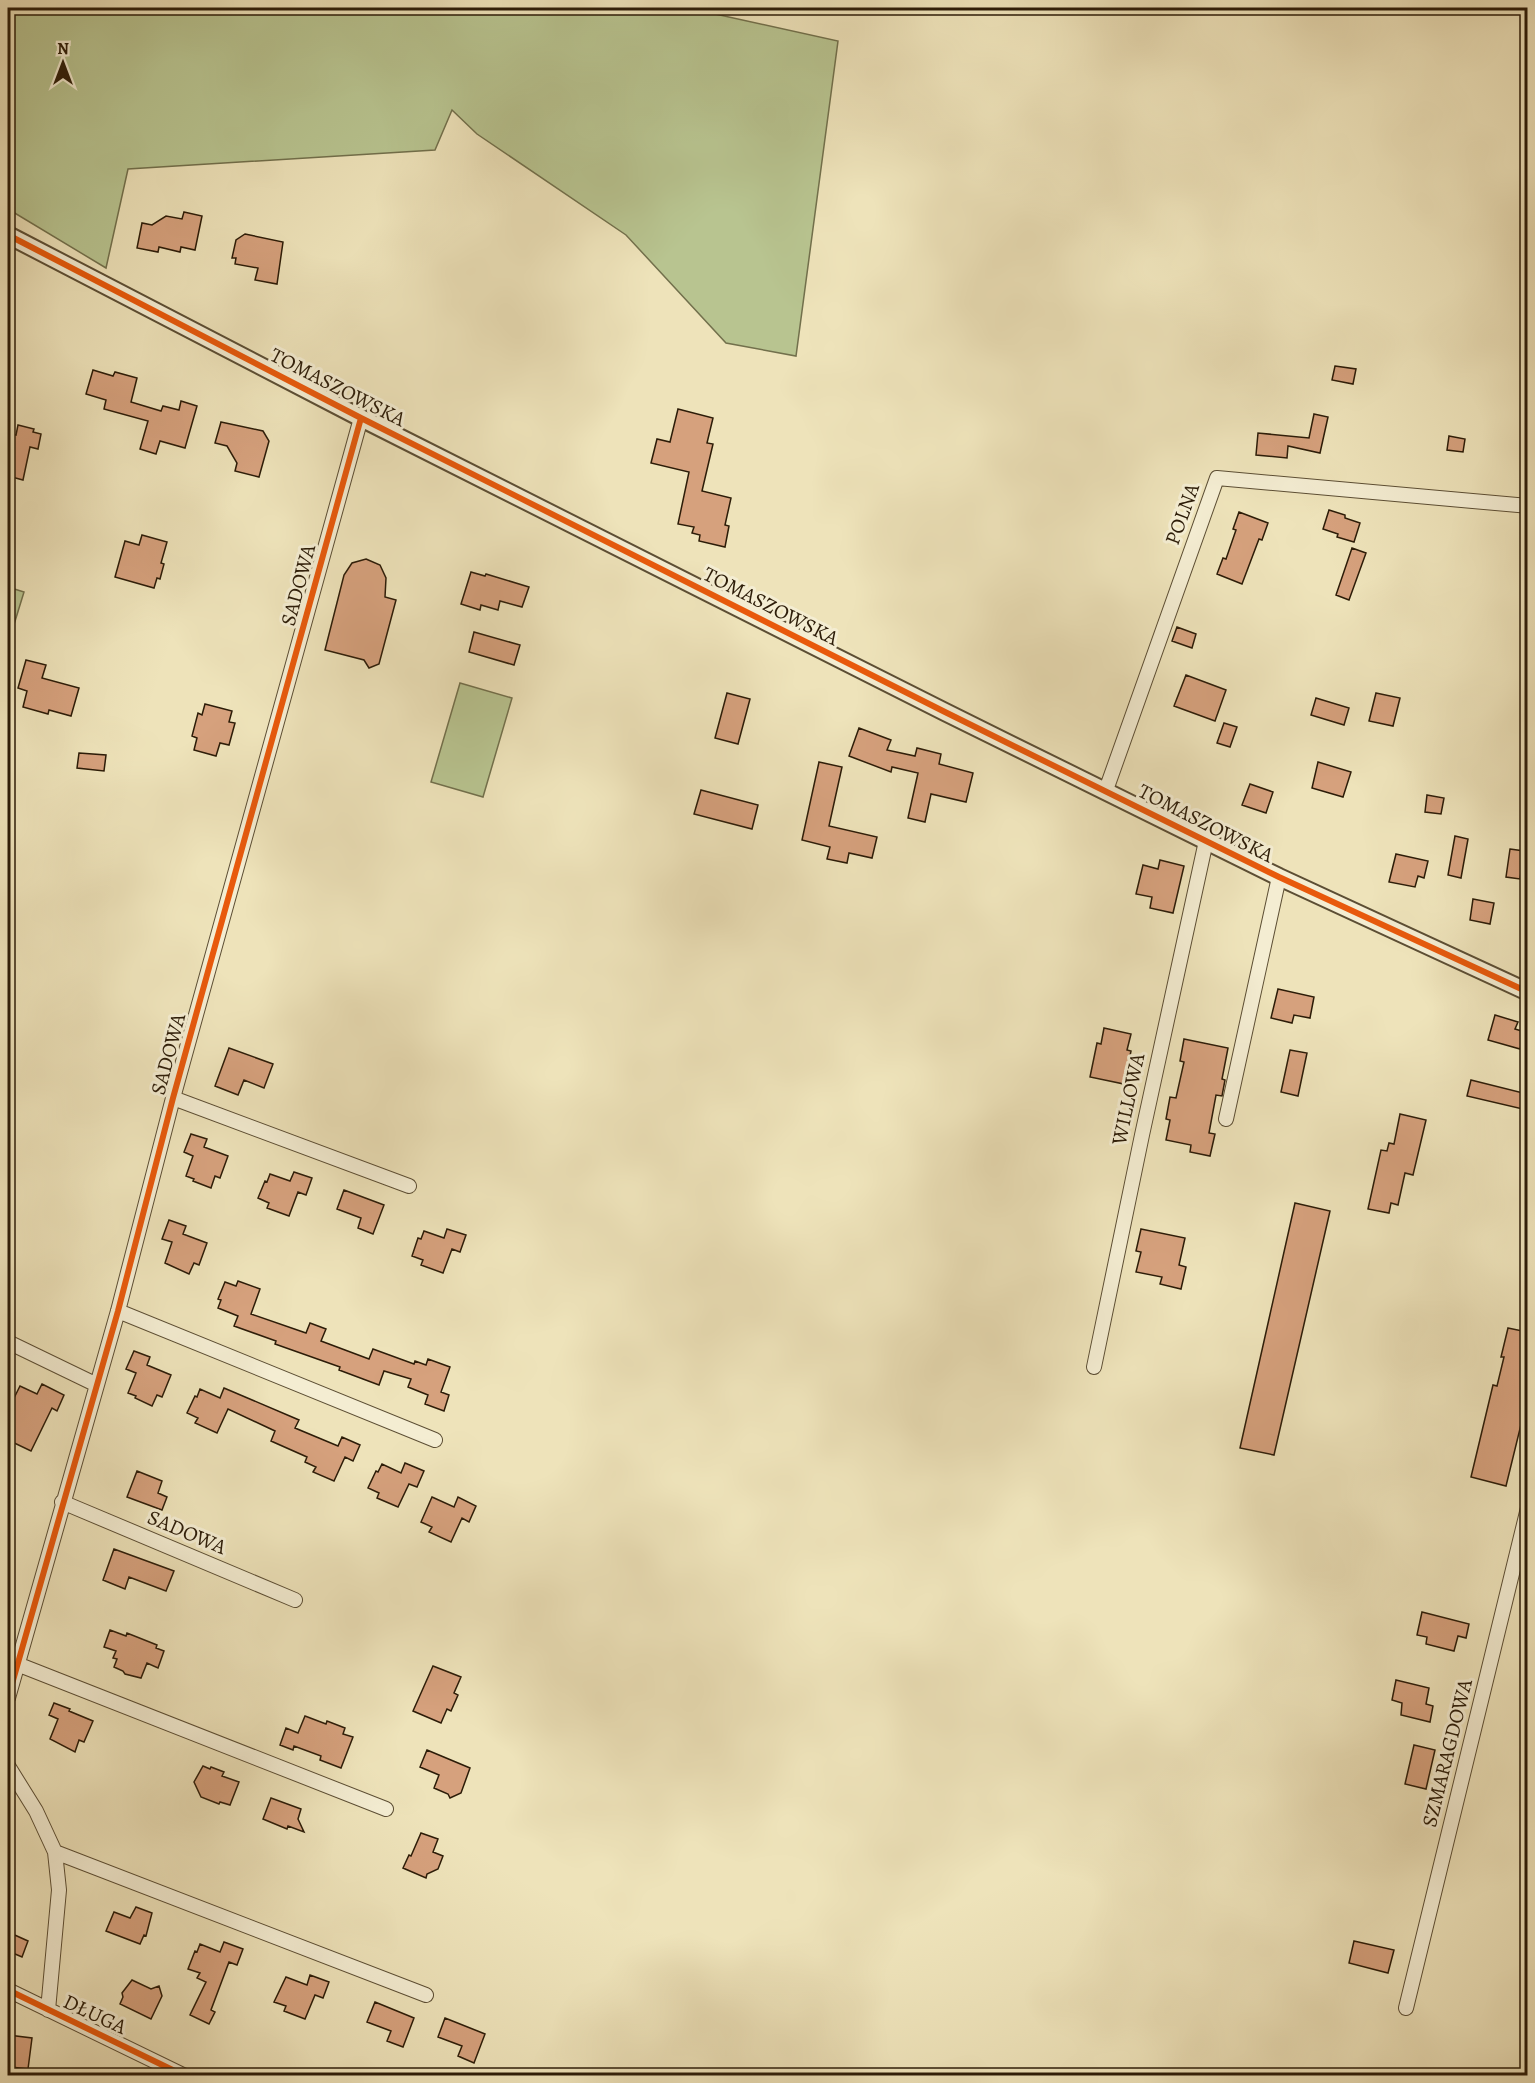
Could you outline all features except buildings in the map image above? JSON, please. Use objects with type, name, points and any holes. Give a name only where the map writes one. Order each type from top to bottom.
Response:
[{"type":"street","name":"TOMASZOWSKA","points":[[8,235],[361,418],[945,712],[1279,877],[1527,992]]},
{"type":"street","name":"SADOWA","points":[[8,1698],[118,1311],[173,1098],[361,418]]},
{"type":"street","name":"POLNA","points":[[1106,790],[1217,478],[1527,506]]},
{"type":"street","name":"WILLOWA","points":[[1094,1367],[1206,841]]},
{"type":"street","points":[[1226,1119],[1279,877]]},
{"type":"street","points":[[173,1098],[409,1186]]},
{"type":"street","points":[[118,1311],[435,1440]]},
{"type":"street","points":[[8,1342],[97,1385]]},
{"type":"street","name":"SADOWA","points":[[62,1502],[295,1600]]},
{"type":"street","name":"SZMARAGDOWA","points":[[1406,2008],[1527,1508]]},
{"type":"street","points":[[17,1664],[386,1809]]},
{"type":"street","points":[[8,1766],[36,1812],[55,1852],[59,1890],[48,2010]]},
{"type":"street","points":[[55,1852],[426,1995]]},
{"type":"street","name":"DŁUGA","points":[[8,1990],[169,2072],[185,2076]]},
{"type":"green space","points":[[8,8],[688,8],[838,41],[796,356],[726,343],[626,235],[477,134],[452,110],[435,150],[128,169],[106,268],[8,209]]},
{"type":"green space","points":[[8,587],[24,592],[8,644]]},
{"type":"green space","points":[[460,683],[512,698],[483,797],[431,782]]},
{"type":"cycle path","points":[[8,235],[361,418],[945,712],[1279,877],[1528,992]]},
{"type":"cycle path","points":[[8,1698],[118,1311],[173,1098],[361,418]]},
{"type":"cycle path","points":[[8,1990],[185,2076]]}]
